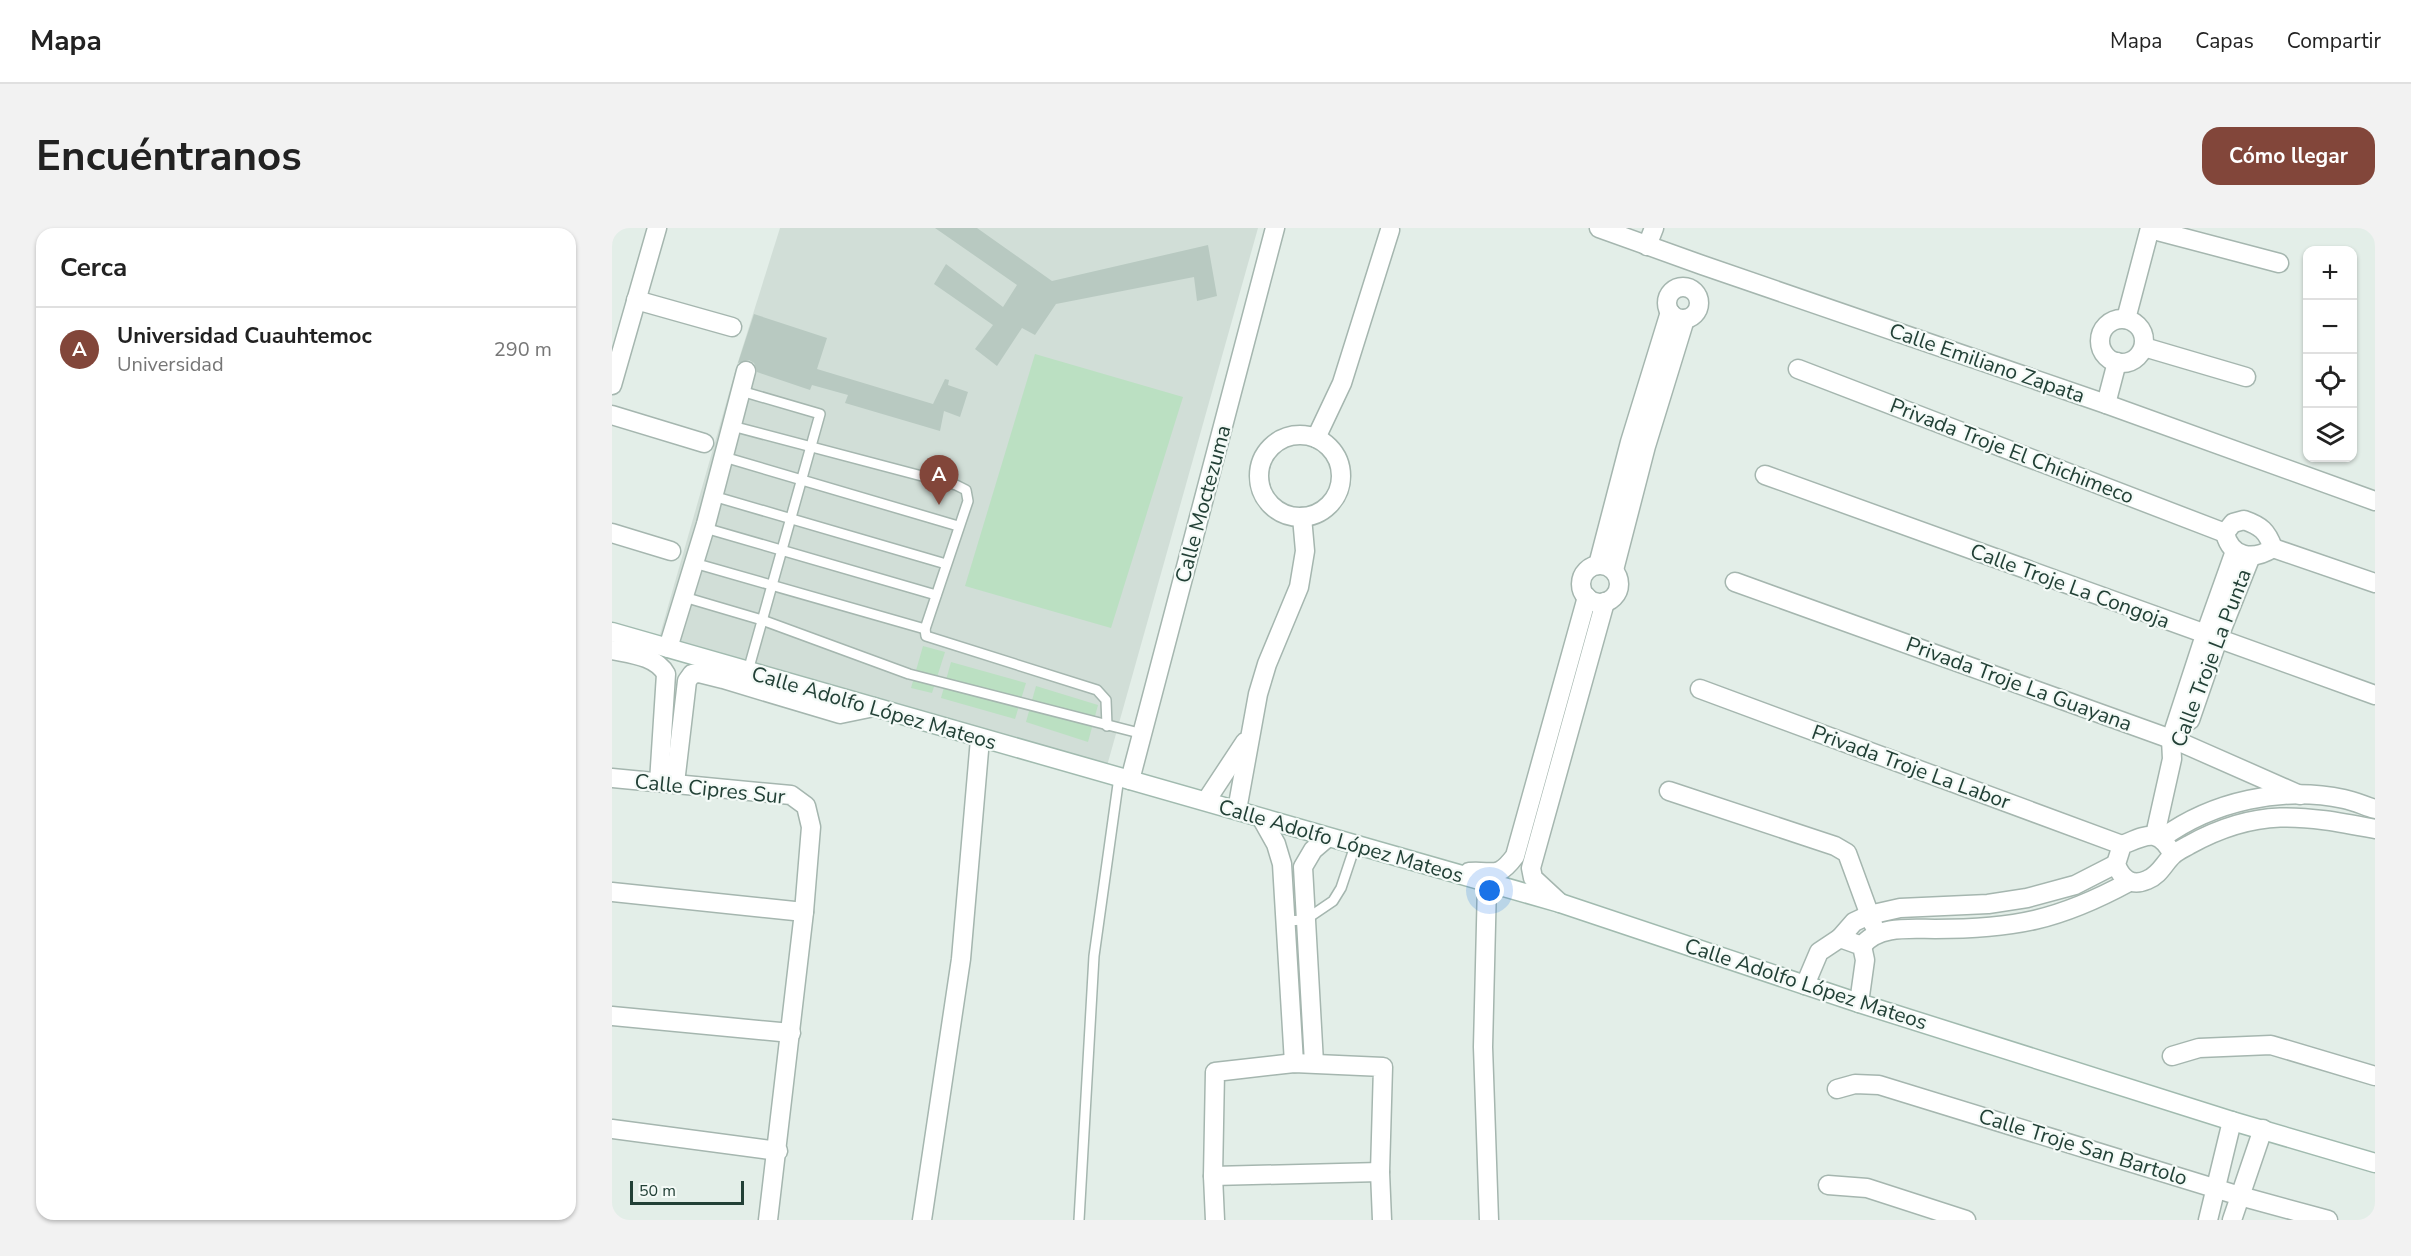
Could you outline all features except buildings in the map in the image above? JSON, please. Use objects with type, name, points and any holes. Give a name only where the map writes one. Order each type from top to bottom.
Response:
[{"type":"street","points":[[612,385],[657,228]]},
{"type":"street","name":"Calle Moctezuma","points":[[1125,778],[1143,734],[1275,228]]},
{"type":"street","name":"Calle Emiliano Zapata","points":[[1599,228],[2106,404],[2375,501]]},
{"type":"street","points":[[1647,246],[1654,228]]},
{"type":"street","points":[[2126,320],[2150,229],[2279,263]]},
{"type":"street","points":[[1316,438],[1342,383],[1390,230]]},
{"type":"street","points":[[636,300],[732,327]]},
{"type":"street","points":[[1606,568],[1638,444],[1677,316]]},
{"type":"street","points":[[2126,320],[2132,321],[2141,329],[2144,347],[2136,358],[2124,363],[2117,362],[2105,354],[2100,340],[2106,327],[2112,322],[2126,320]]},
{"type":"street","points":[[2144,347],[2246,377]]},
{"type":"street","points":[[2106,404],[2117,362]]},
{"type":"street","name":"Privada Troje El Chichimeco","points":[[1798,369],[2225,533]]},
{"type":"street","points":[[669,648],[705,528],[746,371]]},
{"type":"street","points":[[612,415],[704,443]]},
{"type":"street","points":[[1303,434],[1328,445],[1337,456],[1342,469],[1342,483],[1337,496],[1328,508],[1316,515],[1302,518],[1282,513],[1267,501],[1258,476],[1260,463],[1271,447],[1288,436],[1303,434]]},
{"type":"street","name":"Calle Troje La Congoja","points":[[1765,476],[2375,695]]},
{"type":"street","points":[[1237,810],[1250,733],[1267,664],[1299,587],[1305,551],[1302,518]]},
{"type":"street","points":[[2244,520],[2261,526],[2269,535],[2273,548],[2262,555],[2243,554],[2228,544],[2225,533],[2233,523],[2244,520]]},
{"type":"street","points":[[612,533],[671,551]]},
{"type":"street","points":[[2273,548],[2375,583]]},
{"type":"street","name":"Calle Troje La Punta","points":[[2158,836],[2177,741],[2211,637],[2243,554]]},
{"type":"street","points":[[1606,568],[1619,580],[1618,592],[1605,602],[1592,600],[1587,597],[1582,580],[1587,570],[1606,568]]},
{"type":"street","name":"Privada Troje La Guayana","points":[[1735,582],[2177,741],[2300,795]]},
{"type":"street","points":[[1456,874],[1473,871],[1491,874],[1506,868],[1515,856],[1587,597]]},
{"type":"street","points":[[1560,903],[1533,878],[1531,868],[1605,602]]},
{"type":"street","name":"Calle Adolfo López Mateos","points":[[612,632],[980,739],[1206,801],[1326,838],[1560,903],[1860,1003],[2232,1121],[2375,1162]]},
{"type":"street","points":[[612,650],[661,664],[666,674],[667,782]]},
{"type":"street","points":[[667,782],[687,681],[692,674],[699,673],[723,679],[840,714],[874,707]]},
{"type":"street","name":"Privada Troje La Labor","points":[[1700,689],[2122,845]]},
{"type":"street","points":[[1554,717],[1572,722]]},
{"type":"street","points":[[1206,801],[1250,733]]},
{"type":"street","points":[[922,1220],[961,959],[980,739]]},
{"type":"street","name":"Calle Cipres Sur","points":[[612,778],[791,795],[806,806],[811,827],[804,912]]},
{"type":"street","points":[[1669,790],[1835,846],[1847,853],[1877,933]]},
{"type":"street","points":[[2129,882],[2120,876],[2116,864],[2122,845],[2140,837],[2158,836],[2222,806],[2264,797],[2300,795],[2344,799],[2375,809]]},
{"type":"street","points":[[1860,1003],[1865,960],[1862,946],[1867,938],[1877,933],[1903,929],[1982,928],[2042,920],[2080,907],[2129,882],[2145,881],[2156,874],[2173,855],[2218,831],[2257,819],[2292,816],[2325,819],[2375,829]]},
{"type":"street","points":[[1262,819],[1276,844],[1282,864],[1294,1063]]},
{"type":"street","points":[[2158,836],[2173,855]]},
{"type":"street","points":[[1314,1063],[1303,867],[1313,850],[1326,838]]},
{"type":"street","points":[[1805,985],[1819,952],[1840,938],[1854,922],[1869,915],[1900,908],[1988,904],[2027,898],[2074,885],[2116,864]]},
{"type":"street","points":[[1487,884],[1483,1047],[1489,1220]]},
{"type":"street","points":[[612,892],[804,912],[778,1151],[768,1220]]},
{"type":"street","points":[[1840,938],[1862,946]]},
{"type":"street","points":[[612,1016],[791,1033]]},
{"type":"street","points":[[2172,1056],[2199,1048],[2271,1045],[2375,1076]]},
{"type":"street","points":[[1215,1220],[1213,1176],[1215,1072],[1294,1063],[1314,1063],[1383,1067],[1380,1172],[1382,1220]]},
{"type":"street","name":"Calle Troje San Bartolo","points":[[1837,1089],[1855,1084],[1879,1085],[2240,1196],[2328,1220]]},
{"type":"street","points":[[2208,1220],[2232,1121]]},
{"type":"street","points":[[612,1129],[778,1151]]},
{"type":"street","points":[[2232,1220],[2263,1129]]},
{"type":"street","points":[[1213,1176],[1380,1172]]},
{"type":"street","points":[[1828,1185],[1867,1188],[1966,1220]]},
{"type":"lane","points":[[741,391],[820,414],[748,671]]},
{"type":"lane","points":[[732,426],[956,485],[966,490],[968,501],[925,630],[926,636],[1097,690],[1106,700],[1107,726]]},
{"type":"lane","points":[[724,457],[958,526]]},
{"type":"lane","points":[[713,496],[946,564]]},
{"type":"lane","points":[[705,528],[936,595]]},
{"type":"lane","points":[[694,563],[925,630]]},
{"type":"lane","points":[[684,597],[762,620],[909,674],[1143,734]]},
{"type":"lane","points":[[1079,1220],[1094,956],[1125,778]]},
{"type":"lane","points":[[1285,921],[1305,920],[1333,901],[1341,888],[1355,846]]},
{"type":"shaded area","points":[[780,228],[1258,228],[1105,773],[657,645],[737,365]]},
{"type":"green space","points":[[1035,354],[1183,397],[1111,628],[965,586]]},
{"type":"green space","points":[[923,646],[945,652],[932,693],[911,688]]},
{"type":"green space","points":[[951,662],[1026,683],[1015,719],[941,698]]},
{"type":"green space","points":[[1036,686],[1098,705],[1088,742],[1026,722]]},
{"type":"place","name":"Universidad Cuauhtemoc","points":[[939,505]]}]
